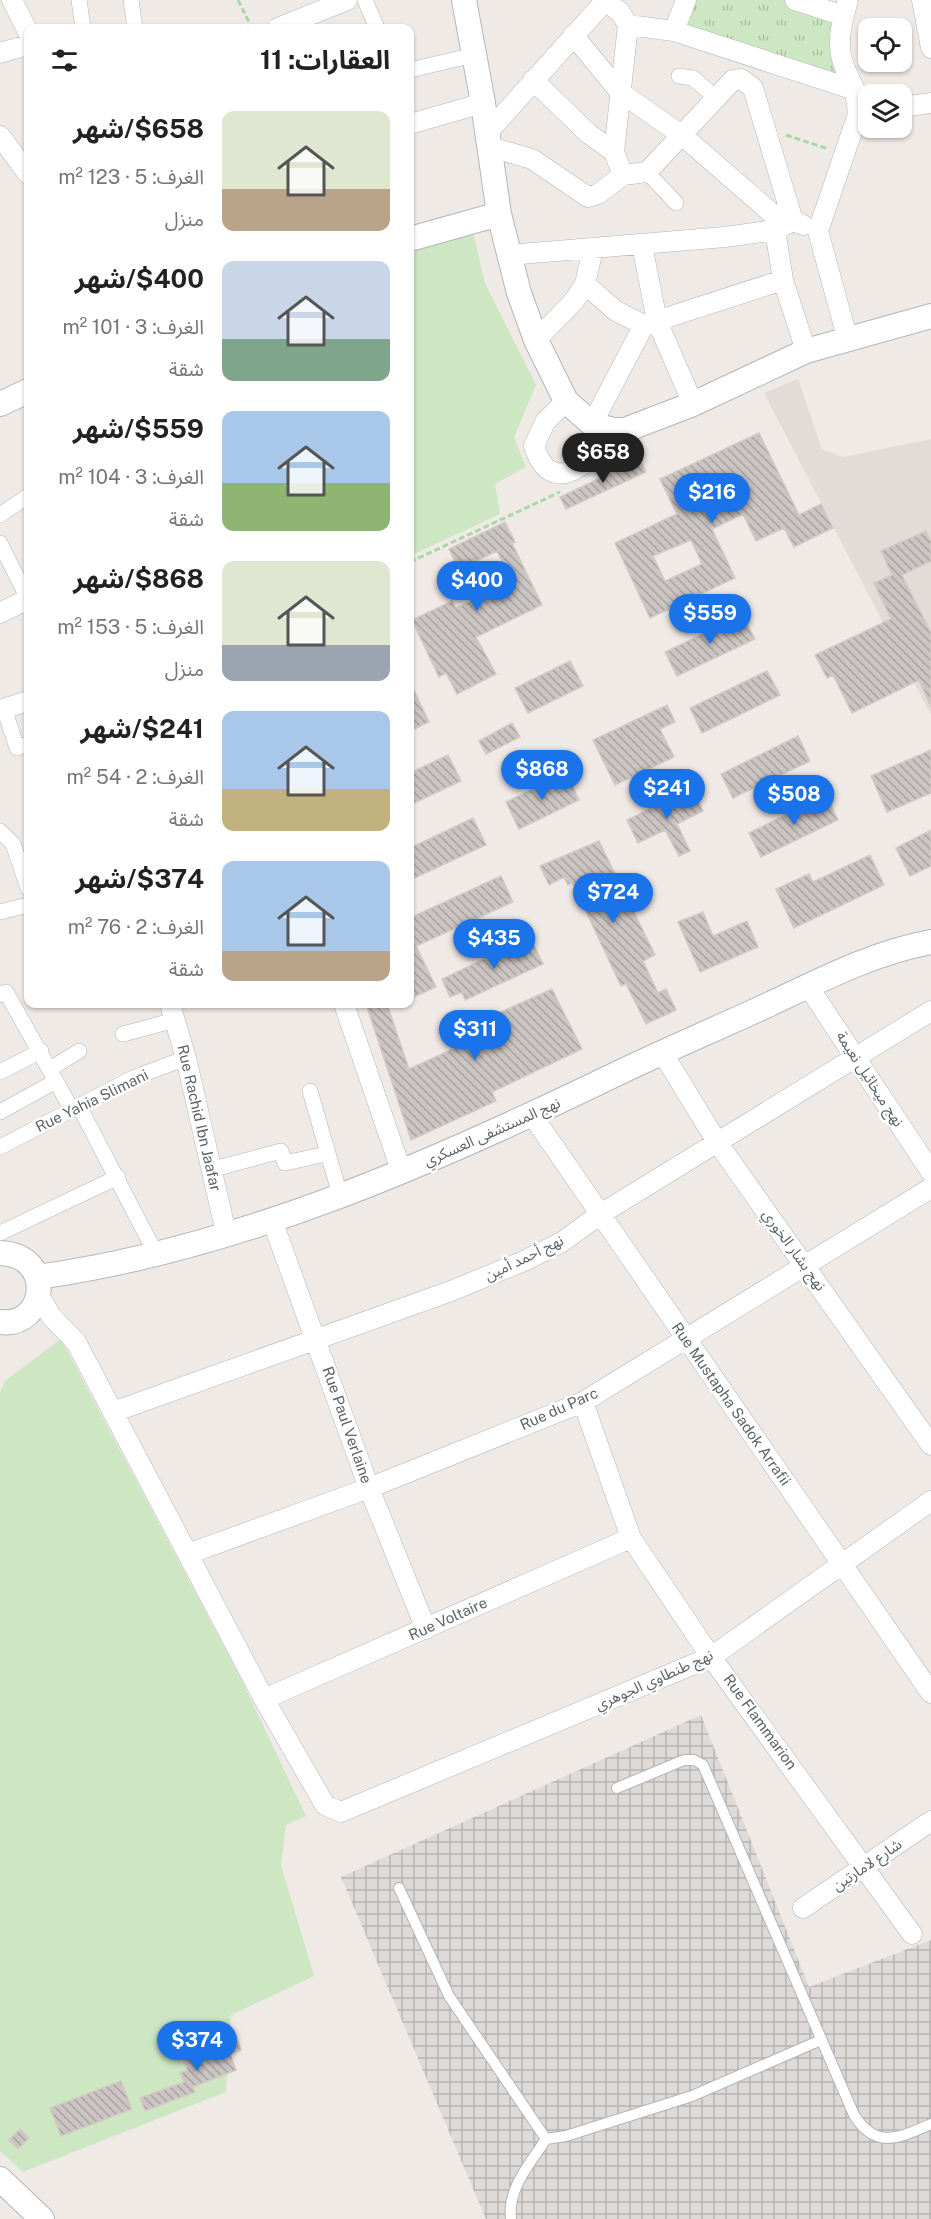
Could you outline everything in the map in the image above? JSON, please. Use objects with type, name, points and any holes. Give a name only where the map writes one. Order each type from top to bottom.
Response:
[{"type":"street","points":[[12,0],[24,24]]},
{"type":"street","points":[[79,0],[82,24]]},
{"type":"street","points":[[131,0],[134,24]]},
{"type":"street","points":[[288,24],[347,0]]},
{"type":"street","points":[[365,0],[375,24]]},
{"type":"street","points":[[464,0],[483,103],[499,214],[508,255],[536,340],[566,401],[603,427],[625,430],[693,404],[806,351],[847,337],[931,316]]},
{"type":"street","points":[[674,31],[686,0]]},
{"type":"street","points":[[795,0],[846,8],[840,26],[840,52],[842,64],[858,99]]},
{"type":"street","points":[[922,0],[931,48]]},
{"type":"street","points":[[489,140],[533,80],[606,1],[620,12],[628,25],[614,152],[623,175]]},
{"type":"street","points":[[628,25],[674,31],[855,90]]},
{"type":"street","points":[[573,36],[620,92],[683,136],[784,225]]},
{"type":"street","points":[[0,52],[24,46]]},
{"type":"street","points":[[741,79],[743,53]]},
{"type":"street","points":[[414,69],[474,55]]},
{"type":"street","points":[[679,76],[693,78],[716,98]]},
{"type":"street","points":[[489,140],[532,159],[588,197],[598,194],[623,175],[647,172],[733,80],[741,79],[753,88],[767,129],[784,225],[783,280],[806,351]]},
{"type":"street","points":[[533,80],[589,134],[614,152]]},
{"type":"street","points":[[414,123],[483,103]]},
{"type":"street","points":[[912,106],[931,103]]},
{"type":"street","points":[[847,337],[818,231],[843,154],[858,123]]},
{"type":"street","points":[[0,136],[24,169]]},
{"type":"street","points":[[647,172],[676,203]]},
{"type":"street","points":[[414,238],[499,214]]},
{"type":"street","points":[[508,255],[642,245],[784,225],[818,231]]},
{"type":"street","points":[[642,245],[651,323],[693,404]]},
{"type":"street","points":[[536,340],[574,301],[585,284],[593,249]]},
{"type":"street","points":[[585,284],[616,311],[651,323],[783,280]]},
{"type":"street","points":[[566,401],[545,422],[534,446],[539,462],[550,471],[572,472],[590,461],[603,427],[651,323]]},
{"type":"street","points":[[0,404],[24,393]]},
{"type":"street","points":[[0,515],[24,499]]},
{"type":"street","points":[[0,543],[24,591]]},
{"type":"street","points":[[0,613],[24,601]]},
{"type":"street","points":[[24,702],[2,709],[17,748],[24,745]]},
{"type":"street","points":[[0,831],[14,844],[24,874]]},
{"type":"street","points":[[0,912],[24,906]]},
{"type":"street","name":"نهج المستشفى العسكري","points":[[39,1286],[272,1220],[402,1173],[807,986],[896,950],[931,942]]},
{"type":"street","name":"نهج ميخائيل نعيمة","points":[[807,986],[857,1057],[931,1172]]},
{"type":"street","points":[[0,995],[6,992],[53,1075],[118,1177],[156,1254]]},
{"type":"street","points":[[123,1034],[173,1008]]},
{"type":"street","name":"Rue Rachid Ibn Jaafar","points":[[173,1008],[226,1233]]},
{"type":"street","points":[[345,1008],[402,1173]]},
{"type":"street","name":"نهج أحمد أمين","points":[[113,1412],[317,1339],[524,1261],[562,1242],[598,1215],[931,1011]]},
{"type":"street","points":[[0,1072],[41,1051]]},
{"type":"street","points":[[0,1112],[53,1075],[79,1051]]},
{"type":"street","name":"نهج بشار الخوري","points":[[662,1052],[717,1142],[931,1445]]},
{"type":"street","name":"Rue Yahia Slimani","points":[[0,1147],[133,1078],[186,1058]]},
{"type":"street","points":[[310,1091],[326,1154],[340,1195]]},
{"type":"street","name":"Rue Mustapha Sadok Arrafii","points":[[532,1114],[598,1215],[686,1338],[931,1693]]},
{"type":"street","points":[[210,1170],[281,1151],[285,1163],[326,1154]]},
{"type":"street","points":[[118,1177],[3,1244],[26,1260],[51,1316],[76,1342],[264,1699]]},
{"type":"street","name":"Rue du Parc","points":[[188,1554],[369,1488],[583,1402],[931,1188]]},
{"type":"street","name":"Rue Paul Verlaine","points":[[272,1220],[317,1339],[369,1488],[426,1629]]},
{"type":"street","points":[[1,1325],[27,1315],[35,1306],[39,1286]]},
{"type":"street","name":"Rue Flammarion","points":[[583,1402],[631,1538],[711,1657],[865,1866],[912,1934]]},
{"type":"street","name":"نهج طنطاوي الجوهري","points":[[264,1699],[326,1805],[340,1812],[349,1810],[711,1657],[931,1501]]},
{"type":"street","name":"Rue Voltaire","points":[[264,1699],[631,1538]]},
{"type":"street","name":"شارع لامارتين","points":[[803,1908],[931,1821]]},
{"type":"street","points":[[0,2179],[42,2219]]},
{"type":"lane","points":[[617,1788],[684,1760],[694,1760],[703,1764],[821,2040],[862,2127],[874,2136],[888,2139],[931,2124]]},
{"type":"lane","points":[[399,1888],[449,1996],[546,2139]]},
{"type":"lane","points":[[511,2219],[511,2204],[516,2185],[546,2139],[566,2136],[692,2096],[821,2040]]},
{"type":"path","points":[[238,0],[250,24]]},
{"type":"path","points":[[767,129],[843,154]]},
{"type":"path","points":[[414,560],[567,488],[572,472]]},
{"type":"shaded area","points":[[798,379],[822,449],[843,457],[931,439],[931,715],[764,393]]},
{"type":"shaded area","points":[[701,1715],[809,1987],[931,1940],[931,2219],[486,2219],[341,1877]]},
{"type":"green space","points":[[686,0],[794,0],[838,14],[854,86],[677,28]]},
{"type":"green space","points":[[471,224],[485,283],[536,385],[514,437],[526,467],[495,484],[500,514],[414,554],[414,245]]},
{"type":"green space","points":[[61,1339],[241,1679],[306,1816],[286,1825],[281,1865],[314,1976],[231,2015],[226,2092],[23,2172],[0,2151],[0,1392],[6,1380]]},
{"type":"building","points":[[759,433],[799,515],[821,504],[833,528],[794,547],[784,528],[756,541],[743,514],[712,529],[735,578],[650,618],[615,543],[677,514],[660,479]],"holes":[[[691,540],[702,564],[665,581],[653,556]]]},
{"type":"building","points":[[640,459],[646,472],[566,509],[560,497]]},
{"type":"building","points":[[505,522],[515,542],[512,543],[542,605],[476,637],[496,674],[457,694],[446,673],[439,677],[414,624],[414,619],[452,601],[456,608],[493,591],[489,583],[509,574],[497,551],[459,569],[449,549]]},
{"type":"building","points":[[926,531],[931,542],[931,561],[902,575],[931,633],[931,707],[919,680],[852,713],[833,675],[827,678],[815,655],[891,619],[874,583],[892,575],[881,551]]},
{"type":"building","points":[[742,615],[755,639],[677,676],[665,652]]},
{"type":"building","points":[[570,661],[583,686],[528,713],[515,688]]},
{"type":"building","points":[[767,671],[780,695],[702,733],[690,708]]},
{"type":"building","points":[[414,690],[429,722],[414,729]]},
{"type":"building","points":[[667,705],[675,722],[660,729],[674,757],[615,785],[593,740]]},
{"type":"building","points":[[512,723],[520,737],[486,754],[479,741]]},
{"type":"building","points":[[798,736],[810,761],[733,798],[721,774]]},
{"type":"building","points":[[931,750],[931,793],[887,812],[871,776]]},
{"type":"building","points":[[448,755],[461,781],[414,803],[414,771]]},
{"type":"building","points":[[566,773],[579,800],[519,829],[506,802]]},
{"type":"building","points":[[691,788],[703,811],[677,824],[690,851],[679,856],[665,830],[638,843],[627,820]]},
{"type":"building","points":[[826,795],[838,820],[761,857],[749,833]]},
{"type":"building","points":[[473,818],[486,845],[414,878],[414,846]]},
{"type":"building","points":[[931,830],[931,866],[910,876],[896,848]]},
{"type":"building","points":[[599,841],[655,955],[643,961],[658,993],[666,989],[676,1010],[646,1024],[626,984],[621,986],[572,882],[568,885],[564,877],[549,885],[540,866]]},
{"type":"building","points":[[870,855],[884,885],[794,928],[776,889],[809,874],[813,882]]},
{"type":"building","points":[[501,876],[513,902],[416,946],[436,987],[414,997],[414,916]]},
{"type":"building","points":[[703,912],[713,936],[747,921],[758,947],[700,972],[678,922]]},
{"type":"building","points":[[530,937],[543,964],[465,1000],[462,992],[450,997],[442,979]]},
{"type":"building","points":[[552,989],[582,1049],[492,1092],[496,1101],[411,1140],[367,1008],[388,1008],[409,1069],[469,1042],[463,1029]]},
{"type":"building","points":[[236,2037],[241,2050],[230,2054],[236,2070],[193,2087],[195,2092],[145,2111],[140,2098],[184,2082],[180,2073],[187,2070],[182,2057]]},
{"type":"building","points":[[121,2081],[132,2109],[61,2136],[50,2108]]},
{"type":"building","points":[[20,2129],[29,2138],[18,2149],[9,2140]]}]
